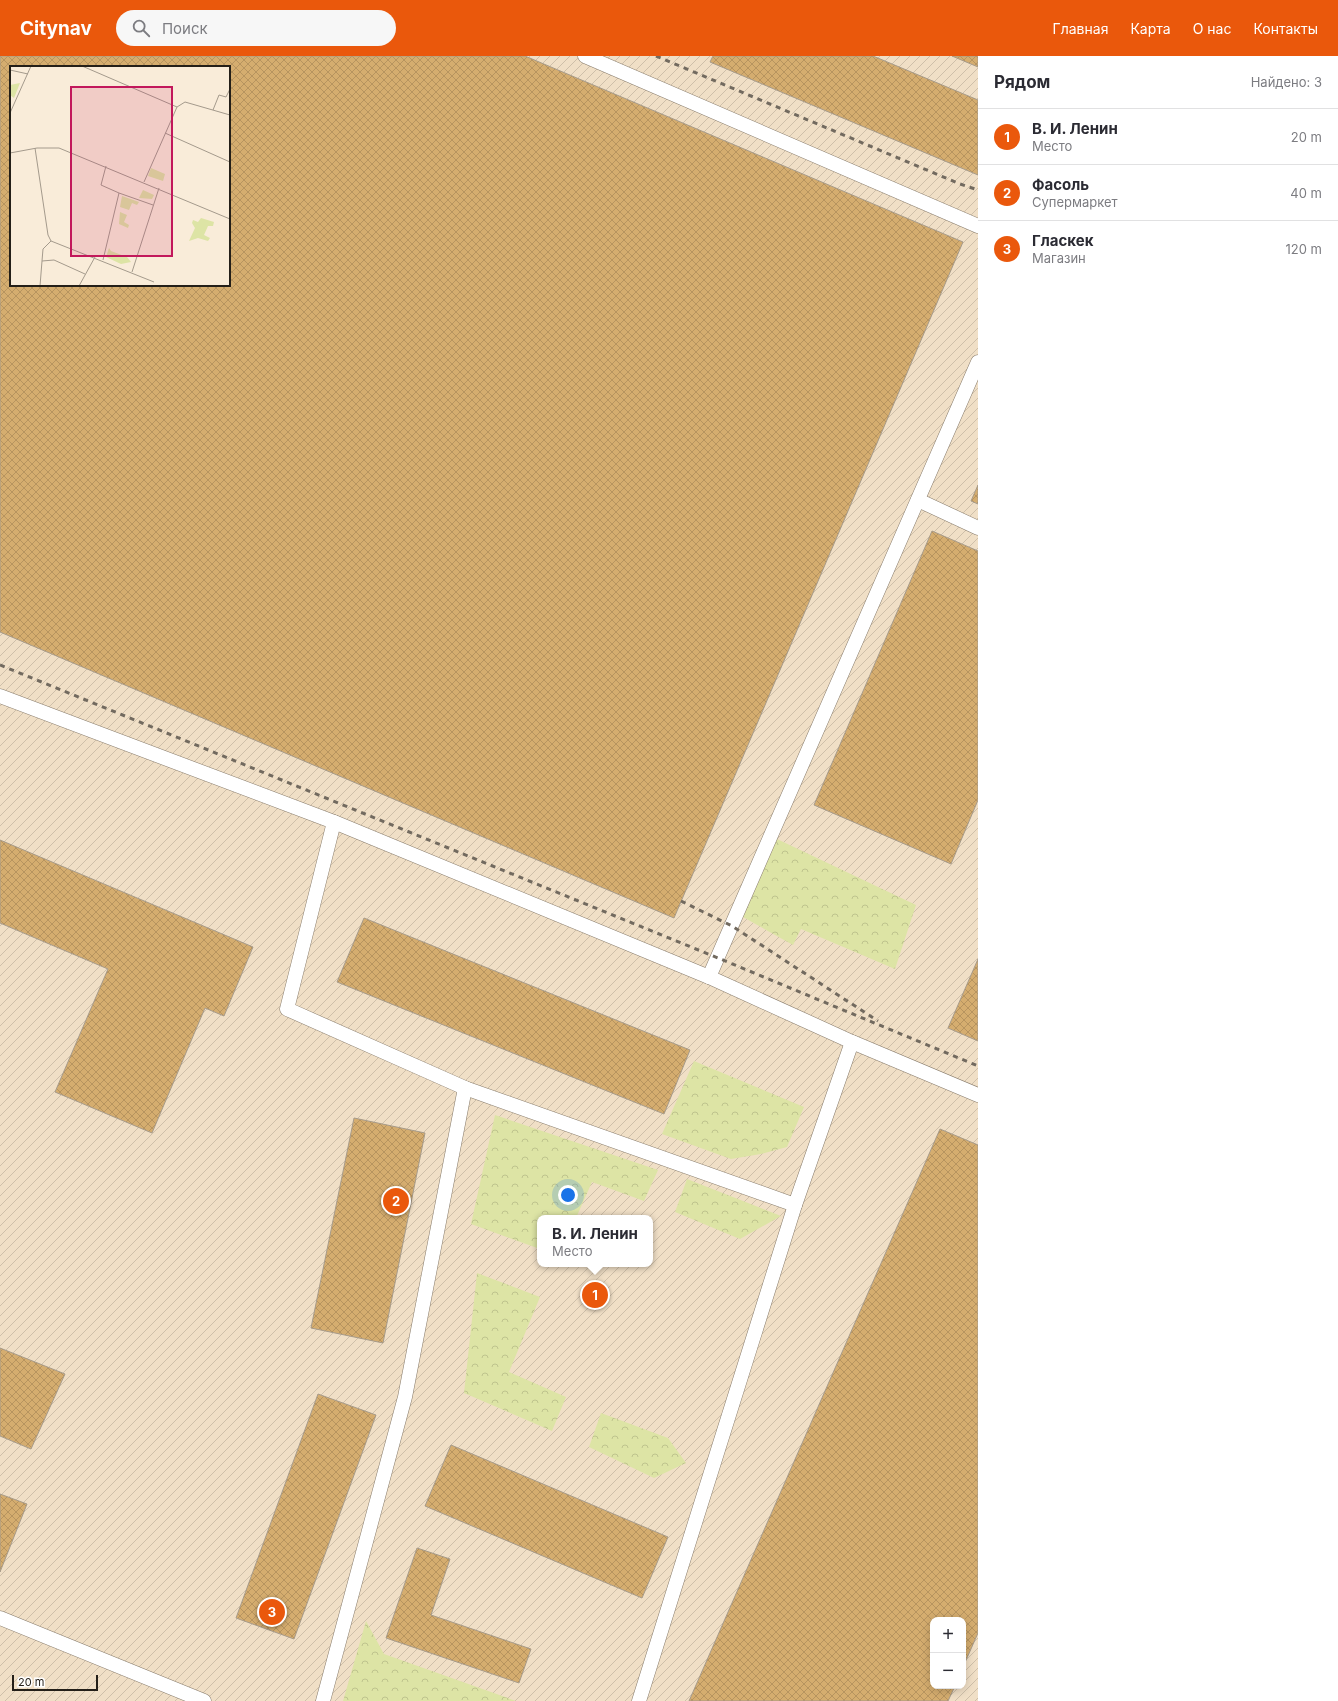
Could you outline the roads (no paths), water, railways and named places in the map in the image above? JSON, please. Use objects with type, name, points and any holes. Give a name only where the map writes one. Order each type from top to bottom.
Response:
[{"type":"lane","points":[[585,56],[978,226]]},
{"type":"lane","points":[[709,977],[978,362]]},
{"type":"lane","points":[[918,500],[978,528]]},
{"type":"lane","points":[[0,696],[334,822],[709,977],[852,1042],[978,1095]]},
{"type":"lane","points":[[334,822],[287,1009],[465,1088],[795,1205]]},
{"type":"lane","points":[[639,1701],[795,1205],[852,1042]]},
{"type":"lane","points":[[323,1701],[405,1397],[465,1088]]},
{"type":"lane","points":[[0,1618],[204,1701]]},
{"type":"railway","points":[[656,56],[960,184],[978,190]]},
{"type":"railway","points":[[0,665],[718,958],[978,1066]]},
{"type":"railway","points":[[681,901],[732,926],[878,1021]]},
{"type":"place","name":"Фасоль","points":[[396,1201]]},
{"type":"place","name":"В. И. Ленин","points":[[595,1295]]},
{"type":"place","name":"Гласкек","points":[[272,1612]]}]
